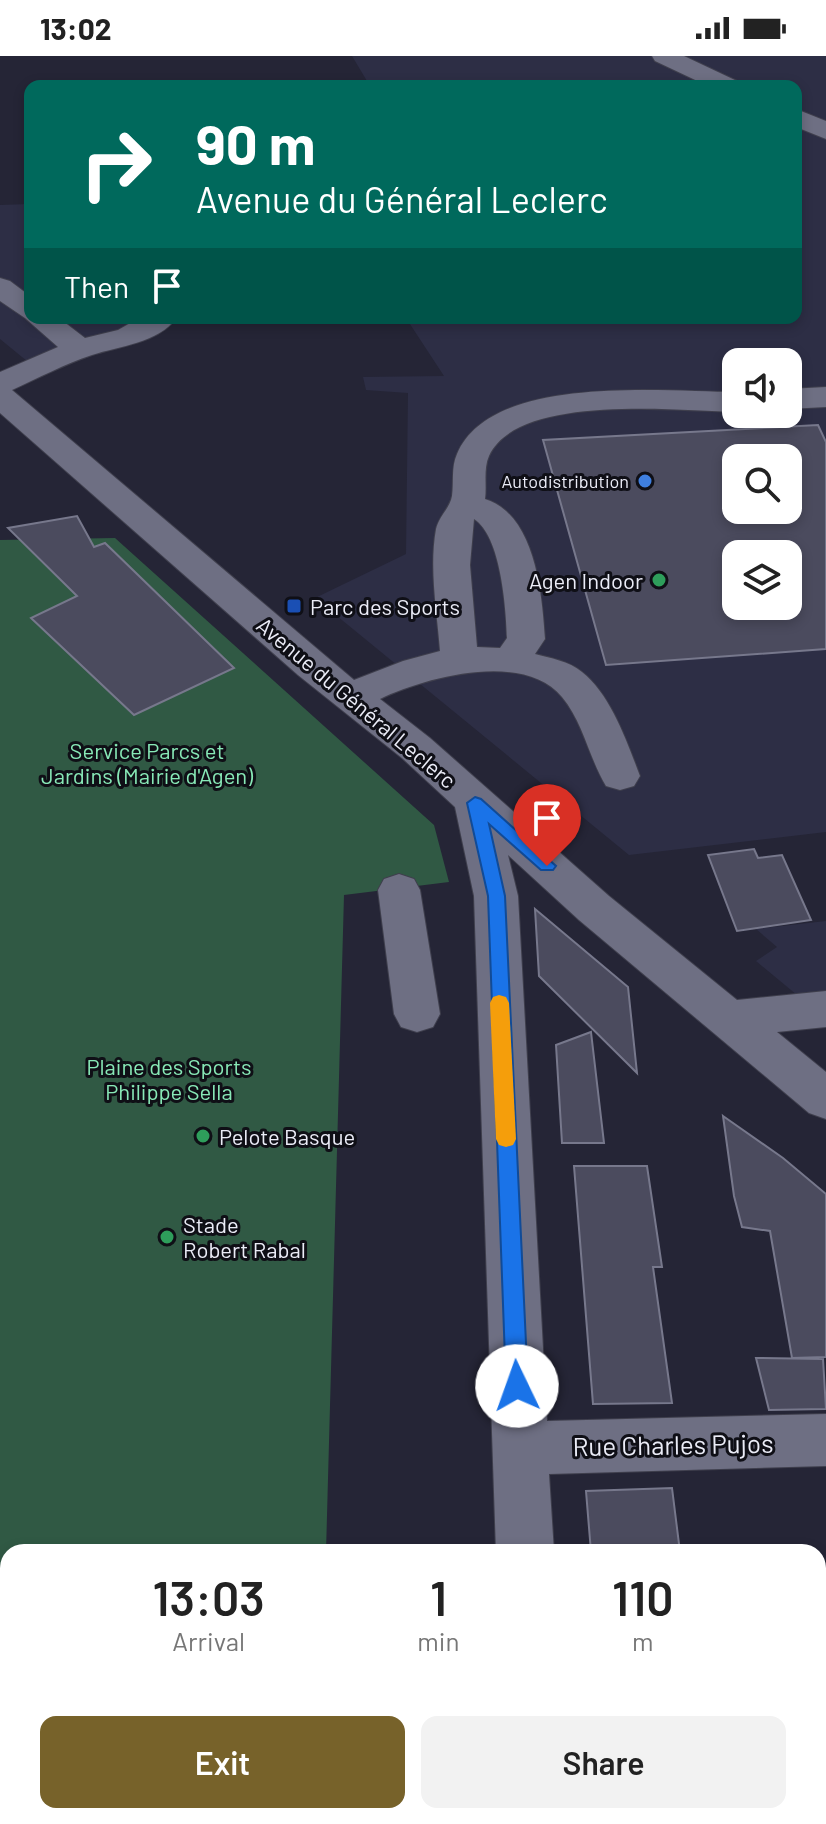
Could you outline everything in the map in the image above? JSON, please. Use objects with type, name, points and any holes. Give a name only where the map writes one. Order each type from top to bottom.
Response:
[{"type":"street","points":[[664,56],[715,80]]},
{"type":"street","points":[[802,120],[826,131]]},
{"type":"street","points":[[0,287],[24,305]]},
{"type":"street","points":[[48,324],[80,349]]},
{"type":"street","points":[[0,383],[80,349],[129,336],[150,324]]},
{"type":"street","name":"Avenue du Général Leclerc","points":[[0,396],[301,658],[416,748],[594,908],[826,1099]]},
{"type":"street","points":[[802,398],[826,397]]},
{"type":"street","points":[[459,658],[451,545],[456,519],[467,505],[473,452],[500,424],[535,409],[594,401],[722,402]]},
{"type":"street","points":[[467,505],[485,510],[498,520],[511,553],[526,639],[511,661]]},
{"type":"street","points":[[352,697],[393,676],[459,658],[511,661],[545,669],[571,681],[606,739],[620,776]]},
{"type":"street","points":[[475,803],[496,896],[525,1544]]},
{"type":"street","points":[[399,890],[417,1014]]},
{"type":"street","points":[[730,1019],[826,1009]]},
{"type":"street","name":"Rue Charles Pujos","points":[[520,1448],[826,1440]]},
{"type":"shaded area","points":[[352,56],[826,56],[826,832],[629,855],[315,598],[406,554],[408,393],[366,390],[363,377],[444,376],[410,324],[802,324],[802,80],[366,80]]},
{"type":"shaded area","points":[[24,204],[24,324],[151,324],[33,366],[0,339],[0,205]]},
{"type":"shaded area","points":[[826,921],[826,1019],[756,961],[777,947],[756,929]]},
{"type":"green space","name":"Plaine des Sports Philippe Sella","points":[[115,538],[434,825],[449,882],[344,895],[326,1544],[0,1544],[0,540]]},
{"type":"building","name":"Agen Indoor","points":[[818,425],[826,442],[826,649],[606,665],[543,440]]},
{"type":"building","points":[[77,516],[94,547],[105,543],[234,668],[134,715],[31,618],[77,596],[8,528]]},
{"type":"building","points":[[754,849],[758,858],[782,855],[811,920],[737,931],[708,855]]},
{"type":"building","points":[[535,909],[628,987],[637,1073],[539,976]]},
{"type":"building","points":[[591,1032],[604,1143],[562,1143],[556,1045]]},
{"type":"building","points":[[723,1116],[783,1158],[826,1194],[826,1357],[792,1358],[770,1231],[742,1227],[734,1196]]},
{"type":"building","points":[[574,1166],[647,1166],[662,1267],[653,1267],[672,1403],[593,1404]]},
{"type":"building","points":[[756,1358],[823,1359],[826,1409],[769,1410]]},
{"type":"building","points":[[672,1488],[679,1544],[590,1544],[586,1491]]},
{"type":"slow traffic","points":[[499,1003],[506,1139]]},
{"type":"place","name":"Autodistribution","points":[[645,481]]},
{"type":"place","name":"Agen Indoor","points":[[659,580]]},
{"type":"place","name":"Parc des Sports","points":[[294,606]]},
{"type":"place","name":"Pelote Basque","points":[[203,1136]]},
{"type":"place","name":"Stade Robert Rabal","points":[[167,1237]]},
{"type":"route","points":[[517,1386],[496,896],[475,803],[547,866]]},
{"type":"park label","name":"Service Parcs et Jardins (Mairie d'Agen)","points":[[147,762]]}]
